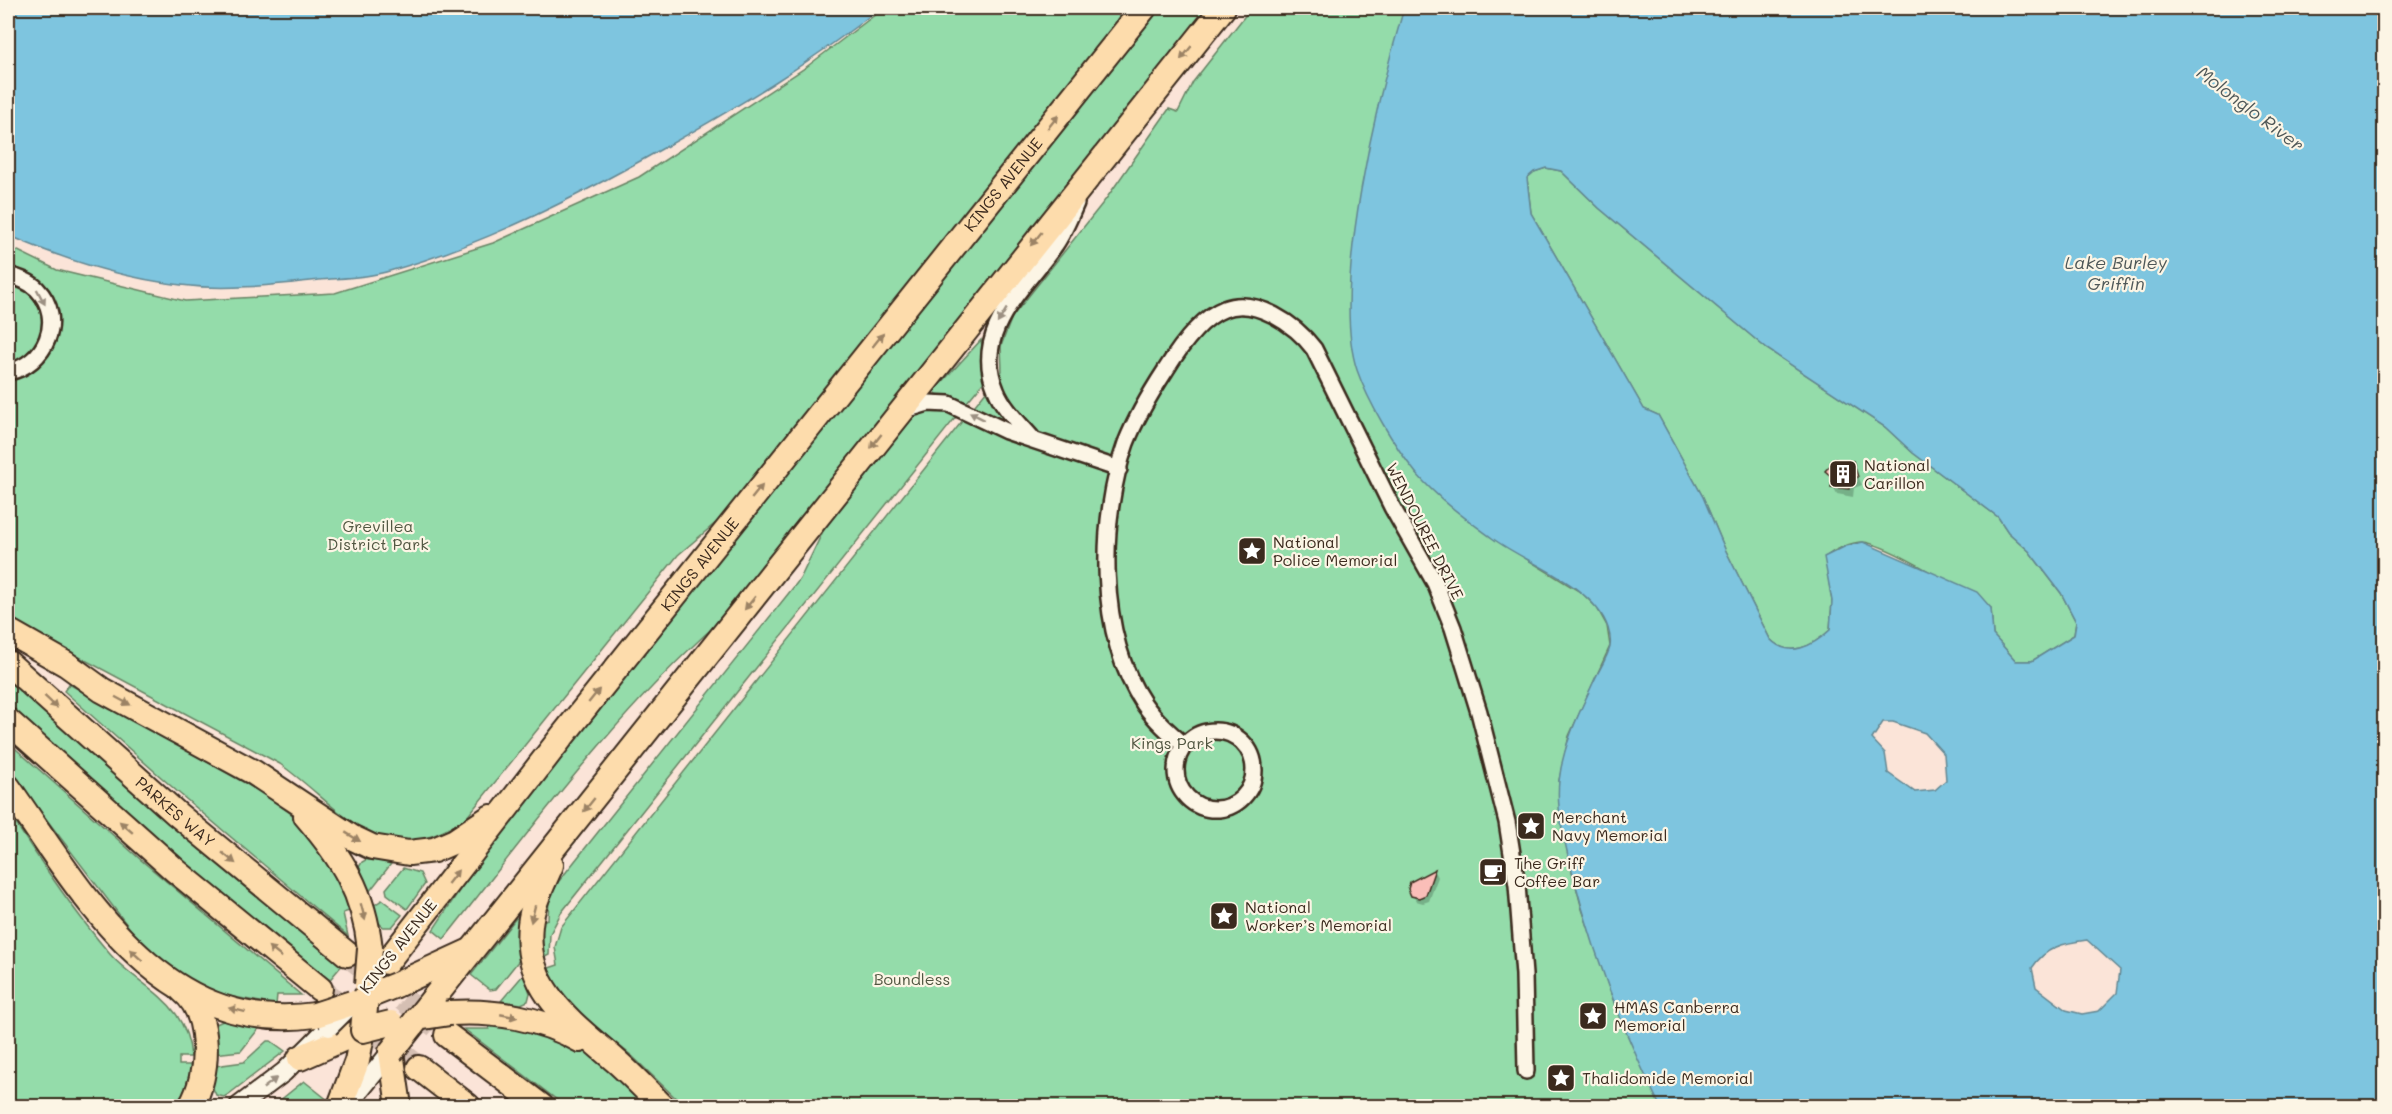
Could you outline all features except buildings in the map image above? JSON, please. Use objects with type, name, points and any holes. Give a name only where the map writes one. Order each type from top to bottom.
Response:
[{"type":"main road","name":"KINGS AVENUE","points":[[385,967],[417,922],[1144,8]]},
{"type":"main road","points":[[443,1016],[472,949],[1223,8]]},
{"type":"main road","points":[[8,631],[66,664],[102,690],[287,793],[360,842],[383,850],[409,853],[434,850],[455,842],[511,804]]},
{"type":"main road","name":"PARKES WAY","points":[[8,663],[177,814],[385,967]]},
{"type":"main road","points":[[8,722],[176,871],[320,989]]},
{"type":"main road","points":[[8,787],[125,945],[160,976],[182,990],[245,1013],[287,1017],[342,1032]]},
{"type":"main road","points":[[287,793],[342,860],[385,967],[391,1023],[387,1066],[399,1107]]},
{"type":"main road","points":[[561,840],[532,915],[530,942],[533,966],[551,1002],[662,1107]]},
{"type":"main road","points":[[340,1107],[342,1032],[362,995],[385,967],[472,949]]},
{"type":"main road","points":[[342,1032],[362,995],[385,967]]},
{"type":"main road","points":[[182,990],[194,1003],[202,1028],[201,1081],[190,1107]]},
{"type":"main road","points":[[300,1058],[342,1032],[417,1018],[495,1014],[536,1022],[575,1038],[618,1063]]},
{"type":"main road","points":[[443,1016],[541,1107]]},
{"type":"main road","points":[[387,1066],[417,1018]]},
{"type":"main road","points":[[419,1068],[468,1107]]},
{"type":"street","points":[[1032,438],[1006,407],[996,390],[990,369],[991,343],[1002,315],[1061,235],[1086,177]]},
{"type":"street","points":[[8,275],[27,282],[37,289],[43,298],[50,324],[49,338],[41,354],[30,364],[8,372]]},
{"type":"street","name":"WENDOUREE DRIVE","points":[[1185,746],[1142,702],[1126,666],[1116,633],[1108,584],[1109,519],[1119,469],[1133,428],[1160,377],[1197,330],[1220,310],[1243,306],[1267,312],[1292,327],[1314,349],[1392,507],[1435,583],[1460,647],[1504,810],[1517,885],[1523,967],[1526,1071]]},
{"type":"street","points":[[898,413],[928,403],[948,404],[1006,430],[1067,453],[1119,469]]},
{"type":"street","points":[[1212,731],[1231,735],[1241,741],[1252,757],[1254,769],[1251,787],[1244,797],[1221,809],[1209,809],[1192,801],[1183,792],[1177,775],[1177,762],[1185,746],[1200,734],[1212,731]]},
{"type":"street","points":[[239,1107],[300,1058]]},
{"type":"street","points":[[347,1107],[387,1066]]},
{"type":"green space","name":"Grevillea District Park","points":[[884,8],[1130,8],[725,515],[678,555],[467,817],[437,834],[410,841],[387,839],[365,830],[345,817],[280,764],[8,619],[8,246],[57,270],[185,301],[335,293],[493,243],[639,177],[805,68]]},
{"type":"green space","points":[[1159,8],[1212,8],[718,623],[680,659],[609,735],[444,939],[433,930],[491,843]]},
{"type":"green space","name":"Kings Park","points":[[1251,8],[1404,8],[1360,199],[1350,297],[1351,330],[1356,363],[1416,473],[1494,539],[1582,593],[1597,608],[1607,626],[1610,646],[1569,736],[1559,780],[1568,856],[1582,909],[1618,1014],[1660,1106],[684,1106],[632,1056],[566,1003],[546,969],[558,965],[555,947],[561,927],[1002,371],[1001,346],[1012,317],[1106,199],[1169,109],[1178,112],[1193,82]]},
{"type":"green space","points":[[1546,168],[1561,171],[1599,208],[1767,349],[1885,427],[1913,453],[1998,517],[2008,532],[2029,551],[2061,593],[2076,622],[2074,635],[2032,661],[2016,661],[1993,635],[1991,608],[1908,560],[1863,542],[1842,547],[1825,557],[1832,601],[1830,630],[1816,641],[1801,648],[1785,648],[1770,639],[1725,549],[1703,497],[1658,415],[1644,409],[1531,213],[1527,178],[1534,172]]},
{"type":"green space","points":[[981,340],[987,378],[967,402],[936,394],[935,390]]},
{"type":"green space","points":[[924,409],[960,412],[561,913],[550,934],[549,955],[543,958],[542,921],[548,919],[549,899],[559,881],[800,579],[825,527],[911,420]]},
{"type":"green space","points":[[8,674],[343,964],[327,983],[250,919],[8,707]]},
{"type":"green space","points":[[69,684],[259,791],[290,813],[303,825],[332,864],[352,910],[343,913],[348,936],[180,794],[64,691]]},
{"type":"green space","points":[[8,742],[141,860],[301,995],[277,995],[276,1005],[224,995],[179,974],[137,938],[8,769]]},
{"type":"green space","points":[[8,811],[56,884],[109,953],[125,969],[161,997],[179,1019],[190,1046],[191,1057],[179,1057],[179,1065],[191,1065],[191,1068],[184,1099],[178,1100],[175,1106],[8,1106]]},
{"type":"green space","points":[[369,858],[391,864],[369,892],[359,867]]},
{"type":"green space","points":[[403,868],[420,873],[425,884],[407,909],[387,894],[386,889]]},
{"type":"green space","points":[[382,900],[402,915],[392,927],[383,927],[377,921],[373,906]]},
{"type":"green space","points":[[516,918],[519,918],[520,959],[496,989],[490,990],[471,975]]},
{"type":"green space","points":[[524,974],[530,993],[528,1001],[521,1004],[501,1001]]},
{"type":"green space","points":[[225,1020],[260,1027],[241,1051],[214,1054],[214,1025]]},
{"type":"green space","points":[[491,1020],[578,1045],[592,1054],[649,1106],[565,1106],[464,1029],[489,1029]]},
{"type":"green space","points":[[267,1041],[271,1041],[285,1051],[229,1094],[224,1097],[216,1095],[212,1086],[215,1066],[244,1062]]},
{"type":"green space","points":[[304,1081],[329,1101],[327,1106],[273,1106]]},
{"type":"water","points":[[8,8],[880,8],[800,66],[717,117],[595,186],[492,235],[422,261],[378,274],[268,285],[198,287],[137,278],[71,260],[8,235]]},
{"type":"water","name":"Lake Burley Griffin","points":[[1404,8],[2384,8],[2384,1106],[1660,1106],[1633,1048],[1598,959],[1579,898],[1563,835],[1560,813],[1558,792],[1564,755],[1577,717],[1609,651],[1608,628],[1589,599],[1574,587],[1506,548],[1452,508],[1424,482],[1383,424],[1357,370],[1350,334],[1349,291],[1353,242],[1371,138]],"holes":[[[1546,168],[1561,171],[1599,208],[1767,349],[1885,427],[1913,453],[1998,517],[2008,532],[2029,551],[2061,593],[2076,622],[2074,635],[2032,661],[2016,661],[1993,635],[1991,608],[1977,592],[1863,542],[1846,546],[1824,557],[1832,601],[1830,630],[1816,641],[1801,648],[1785,648],[1770,639],[1725,549],[1703,497],[1658,415],[1644,409],[1531,213],[1527,178],[1534,172]],[[1883,722],[1893,722],[1925,733],[1944,754],[1946,780],[1935,790],[1915,792],[1888,773],[1885,753],[1872,739]],[[2087,940],[2120,970],[2117,993],[2099,1011],[2082,1014],[2066,1010],[2036,987],[2032,968],[2043,955],[2063,945]]]},
{"type":"tunnel","points":[[347,954],[436,1026]]},
{"type":"tunnel","points":[[320,989],[419,1068]]},
{"type":"place","name":"National Carillon","points":[[1843,474]]},
{"type":"place","name":"National Police Memorial","points":[[1252,551]]},
{"type":"place","name":"Merchant Navy Memorial","points":[[1531,826]]},
{"type":"place","name":"The Griff Coffee Bar","points":[[1493,872]]},
{"type":"place","name":"National Worker’s Memorial","points":[[1224,916]]},
{"type":"place","name":"HMAS Canberra Memorial","points":[[1593,1016]]},
{"type":"place","name":"Thalidomide Memorial","points":[[1561,1078]]},
{"type":"water label","name":"Molonglo River","points":[[2250,109]]},
{"type":"park label","name":"Boundless","points":[[912,979]]}]
